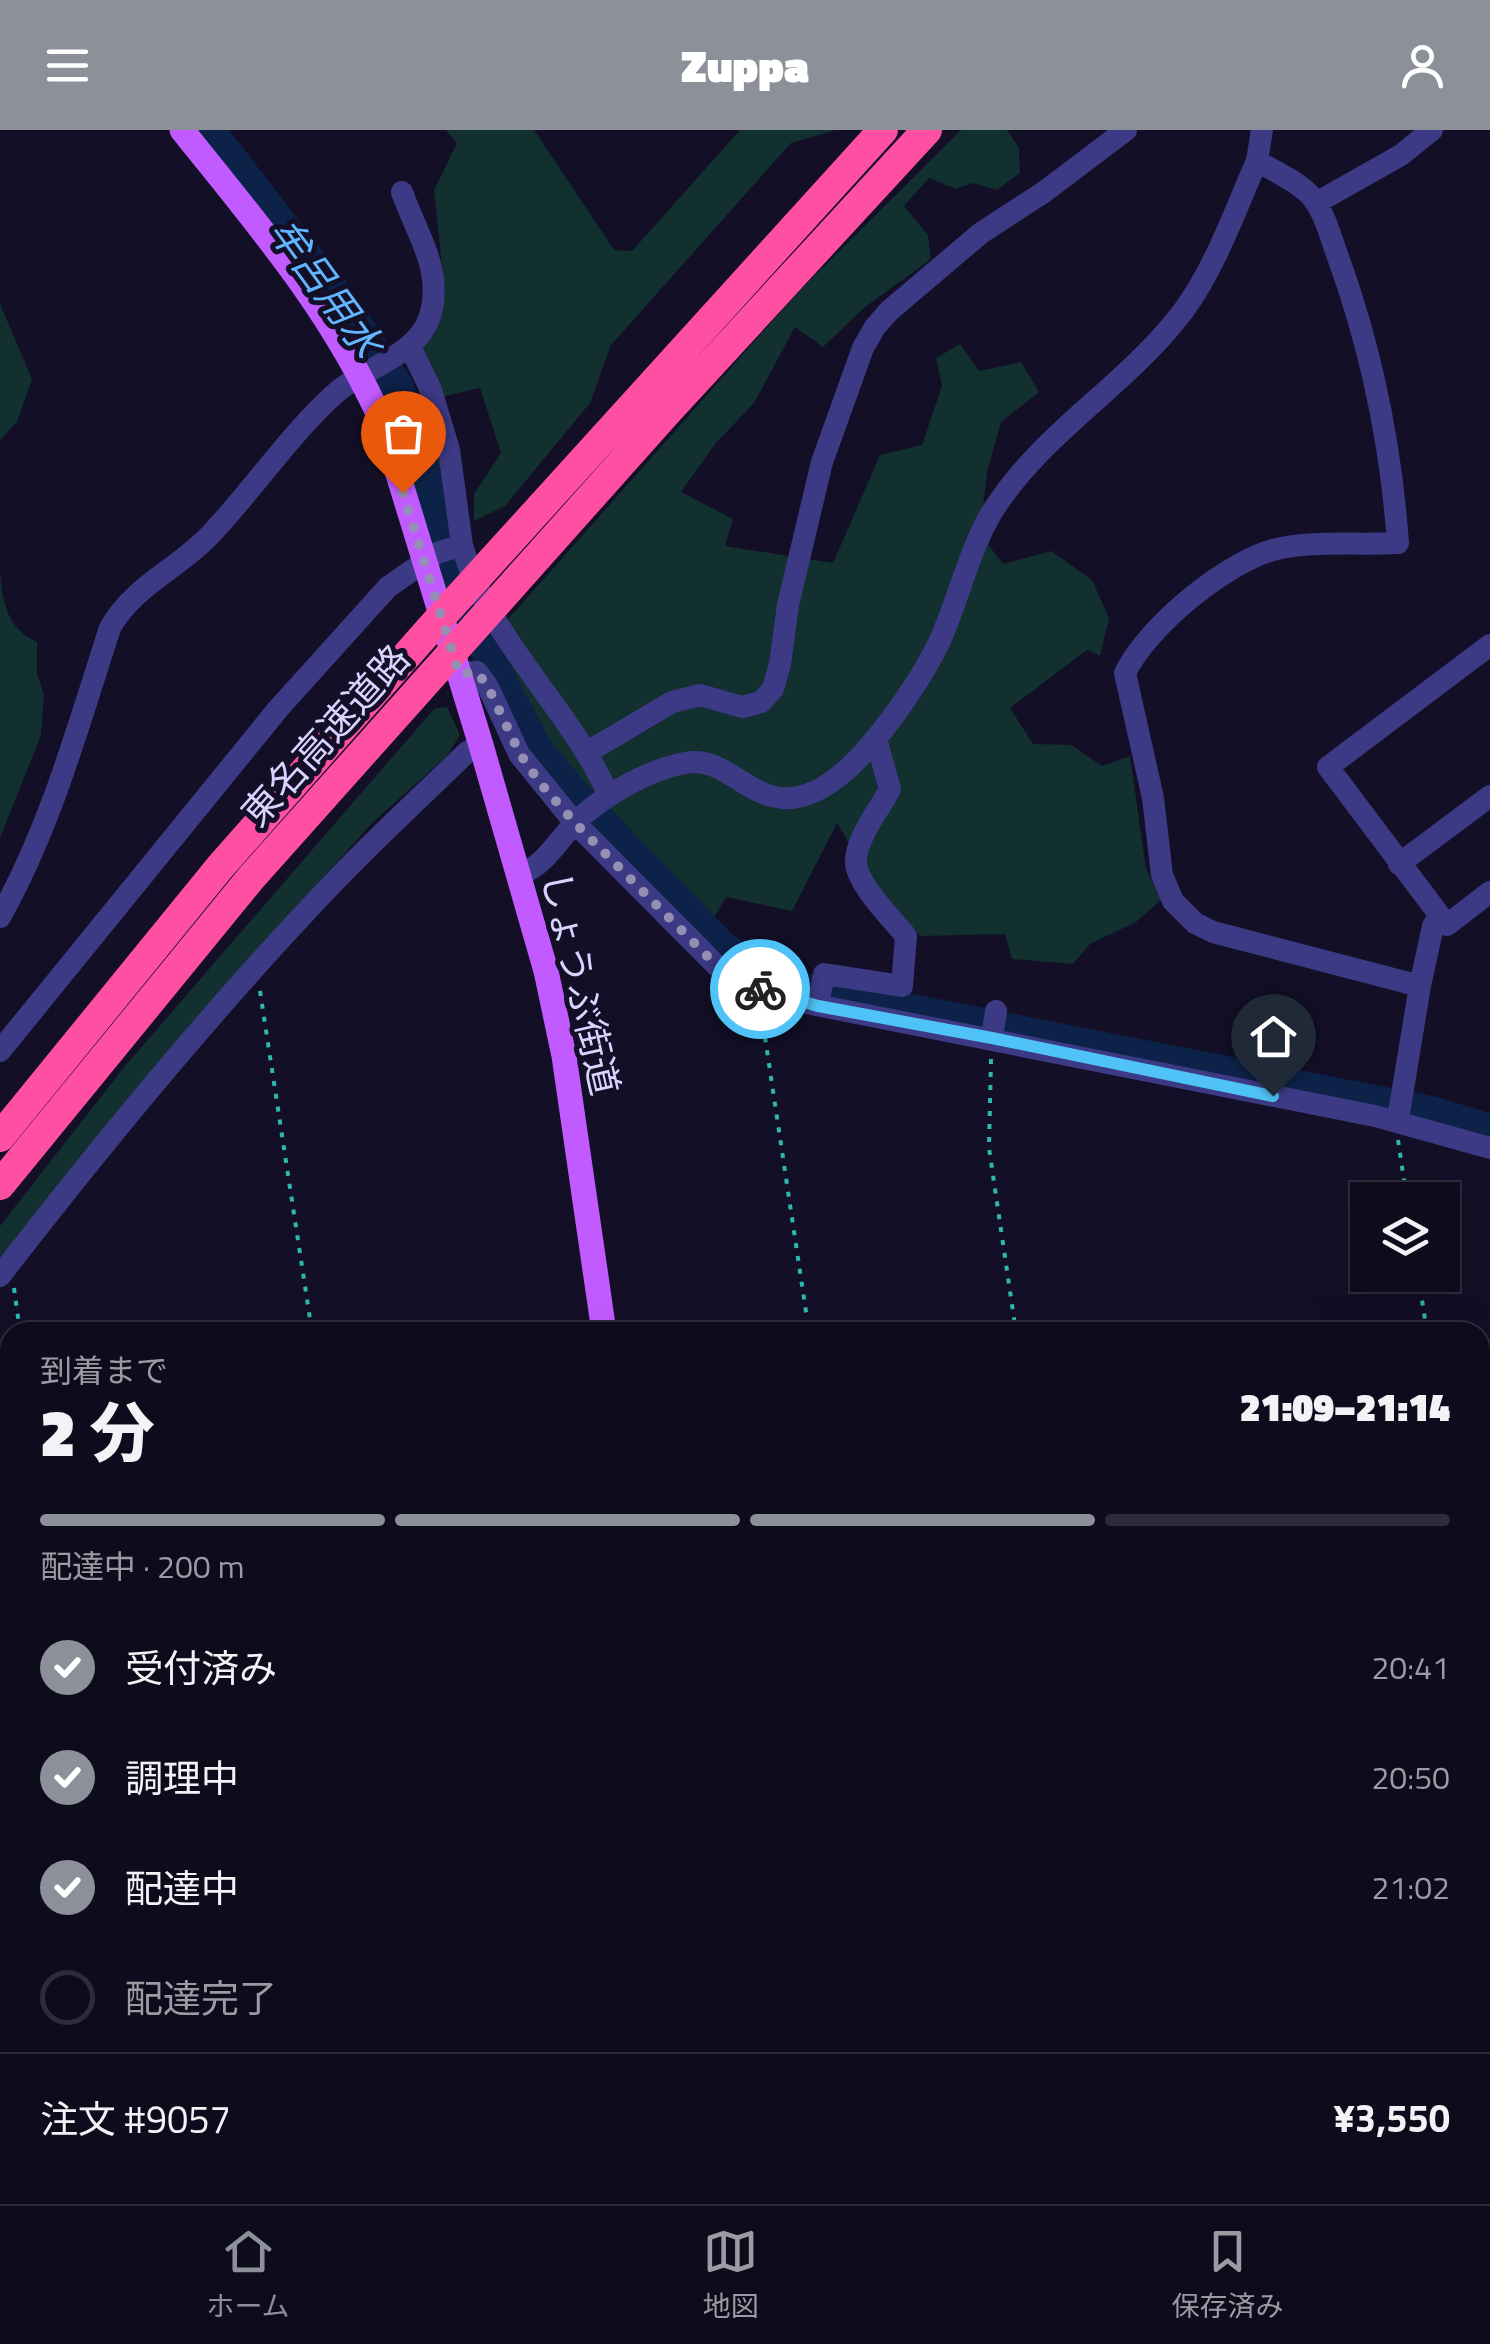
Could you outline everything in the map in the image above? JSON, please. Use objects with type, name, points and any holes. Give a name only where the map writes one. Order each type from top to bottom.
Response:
[{"type":"highway","name":"東名高速道路","points":[[0,1137],[220,867],[430,629],[883,130]]},
{"type":"highway","name":"東名高速道路","points":[[0,1185],[251,878],[450,669],[503,596],[666,412],[928,130]]},
{"type":"main road","name":"しょうぶ街道","points":[[182,130],[367,371],[382,422],[444,552],[450,669],[481,745],[520,874],[564,1056],[603,1322]]},
{"type":"street","points":[[586,753],[672,702],[700,695],[742,707],[761,702],[774,688],[788,605],[822,462],[863,348],[875,328],[889,311],[981,233],[1044,192],[1126,130]]},
{"type":"street","points":[[520,874],[533,870],[578,820],[606,798],[665,768],[692,761],[710,765],[764,795],[784,799],[808,793],[842,774],[876,739],[941,638],[991,514],[1033,459],[1124,375],[1184,310],[1204,280],[1257,161],[1262,130]]},
{"type":"street","points":[[1316,204],[1401,155],[1432,130]]},
{"type":"street","points":[[1257,161],[1296,183],[1316,204],[1342,268],[1370,360],[1394,486],[1398,543],[1279,548],[1259,556],[1214,579],[1189,598],[1133,656],[1125,673],[1153,798],[1162,875],[1173,901],[1195,923],[1214,932],[1420,986]]},
{"type":"street","points":[[0,917],[28,868],[110,628],[121,608],[137,592],[192,554],[334,395],[405,350],[423,332],[431,314],[434,280],[428,248],[412,223],[402,192]]},
{"type":"street","points":[[405,350],[431,390],[449,450],[444,552]]},
{"type":"street","points":[[444,552],[466,562],[508,638],[586,753],[606,798]]},
{"type":"street","points":[[0,1051],[278,708],[388,587],[444,552]]},
{"type":"street","points":[[1490,645],[1328,767],[1446,926],[1490,892]]},
{"type":"street","points":[[450,669],[477,672],[520,754],[717,966],[734,978],[770,993],[820,994],[994,1027],[1170,1077],[1400,1108],[1490,1148]]},
{"type":"street","points":[[820,994],[824,974],[902,986],[906,936],[867,888],[856,863],[862,841],[890,789],[876,739]]},
{"type":"street","points":[[2,1273],[137,1107],[336,880],[467,752],[481,745]]},
{"type":"street","points":[[1399,864],[1490,796]]},
{"type":"street","points":[[1400,1108],[1432,926],[1439,916]]},
{"type":"path","points":[[252,973],[258,981],[310,1322]]},
{"type":"path","points":[[770,993],[762,1017],[808,1322]]},
{"type":"path","points":[[994,1027],[989,1148],[1015,1322]]},
{"type":"path","points":[[1400,1108],[1406,1182]]},
{"type":"path","points":[[2,1273],[12,1276],[19,1322]]},
{"type":"path","points":[[1421,1292],[1425,1322]]},
{"type":"green space","points":[[446,130],[534,130],[614,250],[632,251],[740,130],[836,130],[791,143],[611,345],[590,403],[505,506],[474,521],[474,494],[501,453],[480,388],[436,398],[444,460],[439,478],[411,360],[435,333],[445,293],[434,190],[457,143]]},
{"type":"green space","points":[[961,130],[1007,130],[1019,148],[1020,173],[997,190],[973,183],[956,189],[929,178],[904,206],[928,235],[931,259],[864,308],[823,347],[795,327],[754,403],[716,443],[681,492],[733,519],[725,546],[833,563],[880,455],[922,445],[942,386],[936,358],[960,344],[979,371],[1021,362],[1039,392],[1001,422],[987,472],[980,534],[1003,564],[1051,551],[1092,580],[1109,618],[1100,656],[1087,650],[1010,708],[1033,744],[1071,745],[1102,766],[1130,756],[1146,869],[1161,900],[1136,922],[1090,944],[1073,964],[1012,959],[1005,934],[920,936],[870,879],[837,823],[792,911],[726,897],[711,923],[584,789],[554,751],[507,673],[495,634],[800,290]]},
{"type":"green space","points":[[0,304],[32,379],[17,422],[0,440]]},
{"type":"green space","points":[[0,572],[8,614],[19,630],[37,642],[37,674],[44,694],[41,735],[0,838]]},
{"type":"green space","points":[[447,707],[460,735],[447,756],[372,823],[206,1009],[0,1260],[0,1226],[125,1066],[434,709]]},
{"type":"waterway","name":"牟呂用水","points":[[209,130],[343,304],[398,387],[454,568],[491,662],[536,748],[572,792],[721,946],[763,974],[804,989],[1435,1113],[1490,1130]]},
{"type":"way so far","points":[[403,493],[459,674],[477,672],[520,754],[575,823],[717,966],[760,989]]},
{"type":"route","points":[[760,989],[818,1006],[1273,1096]]}]
